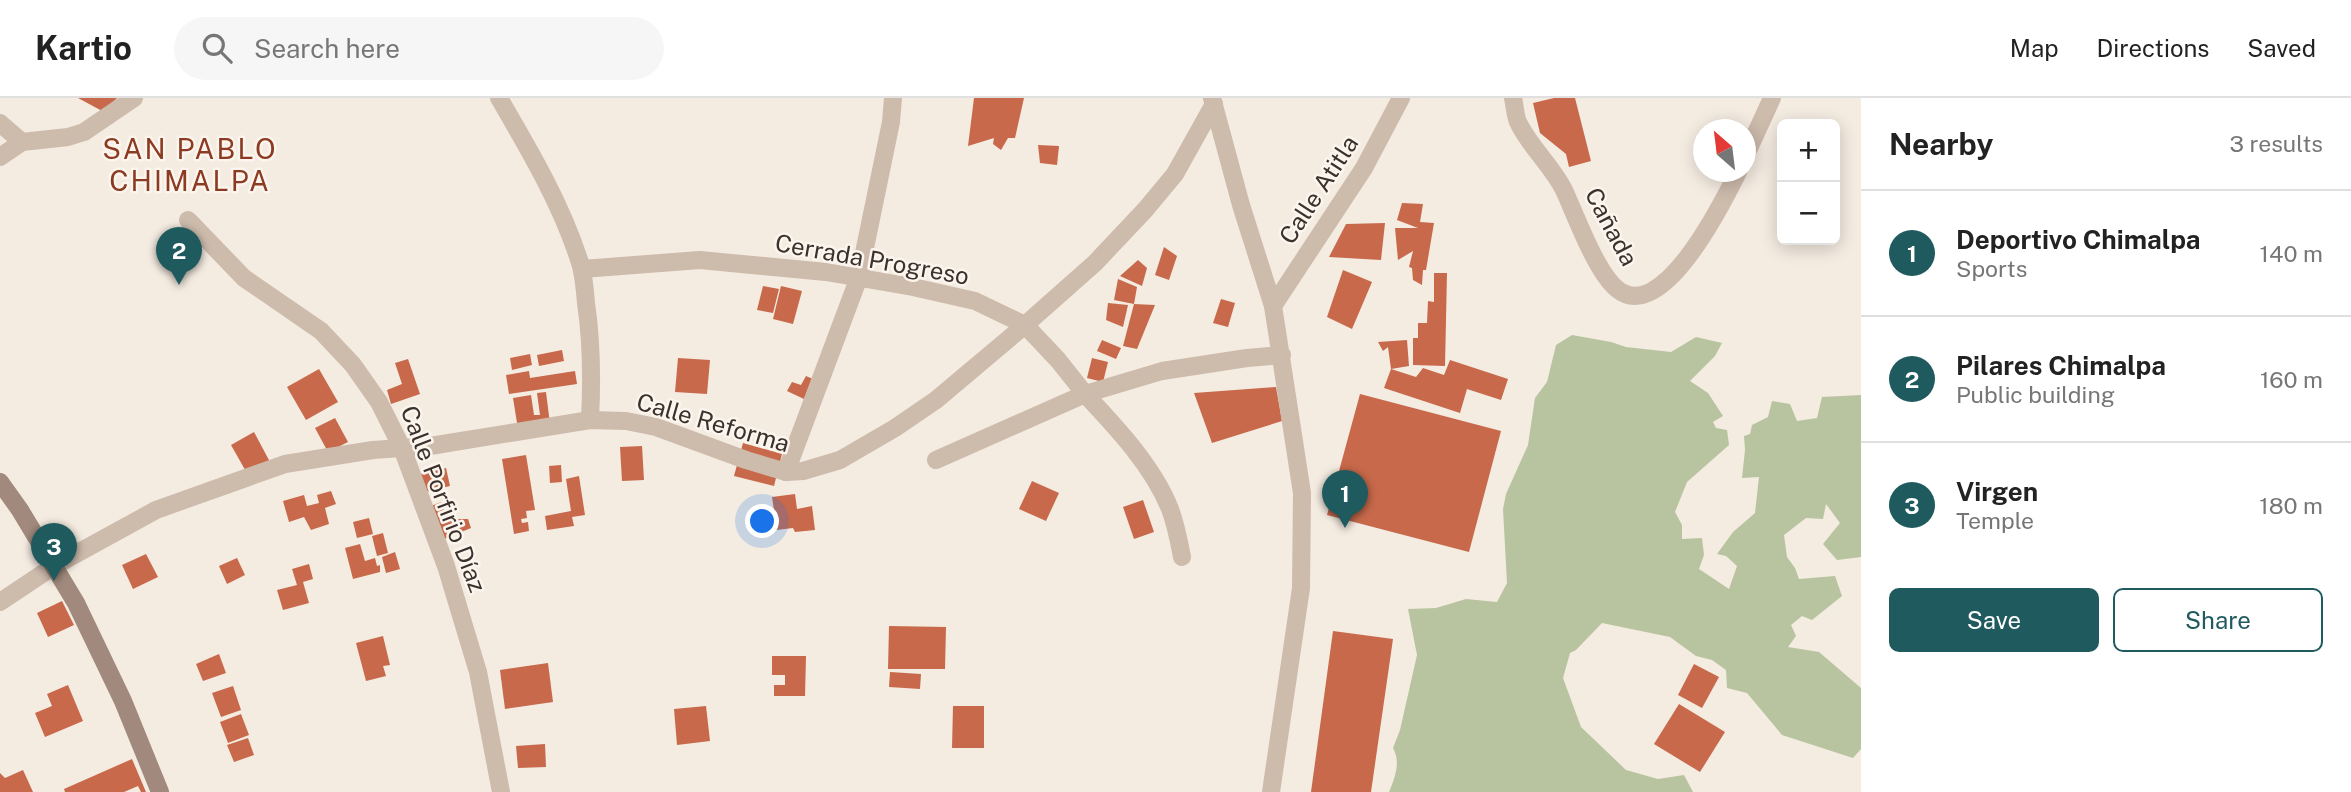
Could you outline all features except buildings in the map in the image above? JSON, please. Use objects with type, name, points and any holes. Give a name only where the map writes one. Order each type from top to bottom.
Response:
[{"type":"main road","points":[[0,482],[76,603],[123,701],[160,792]]},
{"type":"street","points":[[0,157],[22,142],[68,137],[84,132],[134,98]]},
{"type":"street","points":[[499,98],[548,188],[582,269],[593,371],[590,421]]},
{"type":"street","points":[[786,471],[859,277],[891,122],[893,98]]},
{"type":"street","name":"Calle Atitla","points":[[1273,306],[1364,168],[1401,98]]},
{"type":"street","name":"Cañada","points":[[1513,98],[1518,123],[1557,176],[1600,267],[1617,290],[1630,295],[1640,297],[1651,293],[1681,265],[1706,231],[1733,182]]},
{"type":"street","points":[[1756,133],[1772,98]]},
{"type":"street","points":[[1213,101],[1241,205],[1273,306],[1302,493],[1301,587],[1270,792]]},
{"type":"street","name":"Calle Reforma","points":[[0,602],[54,566],[156,510],[285,464],[373,450],[430,446],[590,421],[626,421],[656,426],[746,460],[786,471],[803,471],[840,460],[936,400],[1095,263],[1175,174],[1213,101]]},
{"type":"street","points":[[0,123],[22,142]]},
{"type":"street","name":"Calle Porfirio Díaz","points":[[188,220],[244,278],[321,331],[353,365],[379,402],[402,448],[446,566],[478,672],[502,792]]},
{"type":"street","name":"Cerrada Progreso","points":[[582,269],[700,260],[806,269],[975,301],[1026,325],[1124,436],[1169,508],[1182,557]]},
{"type":"street","points":[[936,460],[1085,394],[1162,371],[1282,355]]},
{"type":"green space","points":[[1572,335],[1626,347],[1671,352],[1696,337],[1722,343],[1715,356],[1690,381],[1708,393],[1723,416],[1713,422],[1716,428],[1727,430],[1729,445],[1687,482],[1675,512],[1682,525],[1682,539],[1702,538],[1704,555],[1699,569],[1729,589],[1737,566],[1726,556],[1717,554],[1733,532],[1755,513],[1759,477],[1742,478],[1744,436],[1750,434],[1752,425],[1768,417],[1772,401],[1790,404],[1797,421],[1817,418],[1822,397],[1861,395],[1861,557],[1837,560],[1823,544],[1840,523],[1826,504],[1823,519],[1806,518],[1784,535],[1787,557],[1799,579],[1835,576],[1842,596],[1812,620],[1802,616],[1791,625],[1796,636],[1788,647],[1819,652],[1861,688],[1861,749],[1853,758],[1782,735],[1747,693],[1727,688],[1726,670],[1712,660],[1696,656],[1670,637],[1602,623],[1570,653],[1563,678],[1581,727],[1626,770],[1658,779],[1684,775],[1693,792],[1389,792],[1397,764],[1393,748],[1400,730],[1417,655],[1408,609],[1436,608],[1466,599],[1497,602],[1507,583],[1503,509],[1506,494],[1528,445],[1535,398],[1547,382],[1556,345]]},
{"type":"place","name":"Pilares Chimalpa","points":[[179,285]]},
{"type":"place","name":"Deportivo Chimalpa","points":[[1345,528]]},
{"type":"place","name":"Virgen","points":[[54,581]]},
{"type":"district","name":"SAN PABLO CHIMALPA","points":[[190,165]]}]
